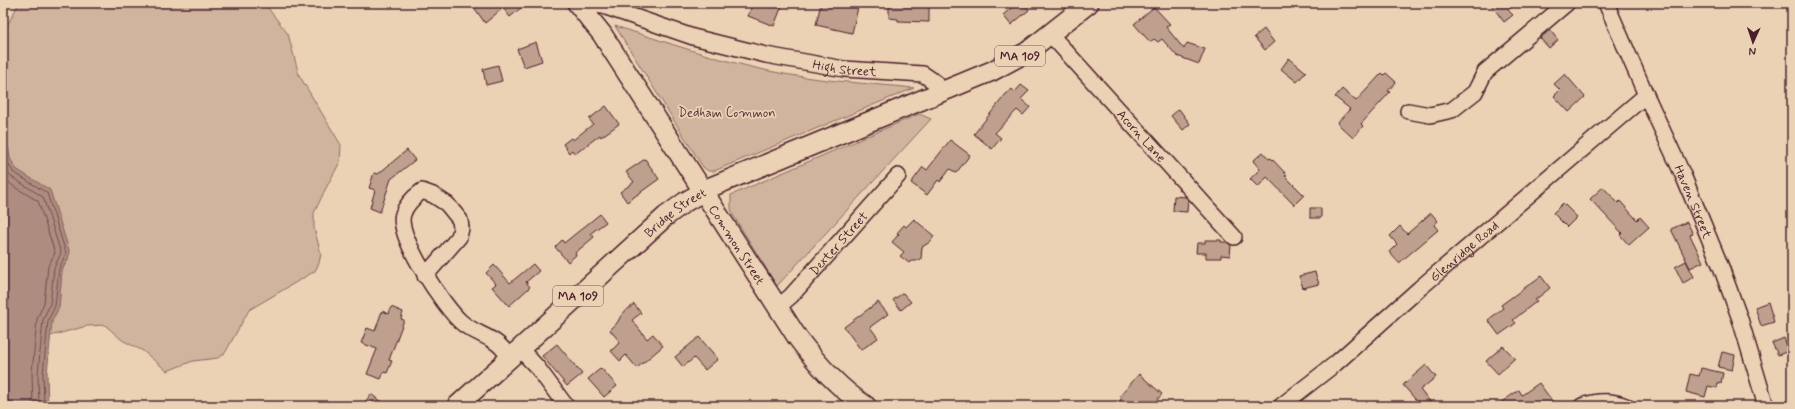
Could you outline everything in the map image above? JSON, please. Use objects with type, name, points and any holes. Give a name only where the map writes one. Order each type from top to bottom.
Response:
[{"type":"main road","name":"MA 109","points":[[941,92],[1002,66],[1027,52],[1089,3]]},
{"type":"main road","name":"Common Street","points":[[580,6],[602,34],[797,337],[822,369],[847,393],[866,406]]},
{"type":"main road","name":"Bridge Street","points":[[457,406],[666,216],[684,202],[703,192],[941,92]]},
{"type":"street","points":[[1408,111],[1430,115],[1452,110],[1475,92],[1485,72],[1567,3]]},
{"type":"street","name":"Haven Street","points":[[1606,3],[1683,175],[1721,267],[1740,319],[1766,406]]},
{"type":"street","name":"High Street","points":[[580,6],[604,6],[709,41],[786,60],[844,69],[923,74],[936,83],[941,92]]},
{"type":"street","name":"Acorn Lane","points":[[1050,34],[1234,237]]},
{"type":"street","name":"Glenridge Road","points":[[1281,406],[1336,364],[1420,288],[1646,95]]},
{"type":"street","name":"Dexter Street","points":[[778,308],[898,176]]},
{"type":"street","points":[[425,276],[459,237],[461,228],[460,220],[447,204],[433,195],[422,191],[411,200],[402,215],[403,229],[425,276],[448,309],[462,323],[515,353],[566,406]]},
{"type":"street","points":[[1582,406],[1596,401],[1616,402],[1626,406]]},
{"type":"green space","points":[[19,3],[264,3],[288,34],[299,75],[341,145],[340,162],[314,213],[314,228],[321,254],[315,271],[249,310],[225,353],[218,358],[193,361],[167,371],[143,351],[122,340],[105,325],[87,326],[50,336],[52,321],[59,307],[62,270],[69,258],[21,173],[16,169],[9,158],[3,111],[3,33]]},
{"type":"green space","name":"Dedham Common","points":[[615,26],[711,56],[769,71],[823,79],[914,88],[714,171],[708,171],[703,167]]},
{"type":"green space","points":[[919,114],[931,119],[777,286],[733,215],[731,209],[731,195]]},
{"type":"water","points":[[3,111],[10,158],[16,169],[50,190],[70,253],[62,270],[59,307],[52,321],[47,374],[48,406],[3,406]]},
{"type":"building","points":[[471,3],[527,3],[510,17],[503,8],[485,23]]},
{"type":"building","points":[[753,3],[783,3],[774,26],[748,16]]},
{"type":"building","points":[[821,3],[859,3],[852,33],[816,25]]},
{"type":"building","points":[[889,3],[929,4],[929,22],[898,21],[898,19],[889,18]]},
{"type":"building","points":[[1017,3],[1023,3],[1029,10],[1011,25],[1003,15]]},
{"type":"building","points":[[1490,3],[1517,3],[1508,10],[1513,15],[1504,22]]},
{"type":"building","points":[[1154,7],[1170,24],[1166,27],[1184,49],[1187,43],[1205,49],[1199,64],[1177,56],[1162,39],[1158,42],[1154,39],[1150,42],[1134,24]]},
{"type":"building","points":[[1264,29],[1274,42],[1265,50],[1254,37]]},
{"type":"building","points":[[1550,30],[1558,40],[1549,48],[1540,38]]},
{"type":"building","points":[[536,42],[542,61],[524,67],[517,49]]},
{"type":"building","points":[[1289,58],[1306,72],[1297,82],[1281,69]]},
{"type":"building","points":[[498,65],[502,81],[486,85],[483,69]]},
{"type":"building","points":[[1382,73],[1384,75],[1386,73],[1396,82],[1388,91],[1390,92],[1361,124],[1363,126],[1353,138],[1337,123],[1350,109],[1335,97],[1342,89],[1356,101]]},
{"type":"building","points":[[1565,74],[1585,97],[1569,112],[1554,96],[1560,90],[1554,84]]},
{"type":"building","points":[[1021,85],[1029,91],[1021,99],[1030,107],[1023,115],[1017,110],[995,133],[1001,138],[992,149],[974,134],[1006,94],[1012,89],[1015,92]]},
{"type":"building","points":[[606,106],[619,124],[601,137],[600,135],[575,154],[572,150],[569,153],[563,144],[571,138],[573,140],[593,124],[589,119]]},
{"type":"building","points":[[1179,109],[1190,124],[1183,130],[1171,116]]},
{"type":"building","points":[[950,140],[970,155],[956,173],[950,169],[940,182],[938,180],[927,195],[911,183],[923,167],[927,170]]},
{"type":"building","points":[[407,150],[415,160],[391,179],[380,212],[370,208],[375,190],[369,188],[374,173],[378,174]]},
{"type":"building","points":[[1263,152],[1269,159],[1271,158],[1287,175],[1285,176],[1304,195],[1294,205],[1267,177],[1258,187],[1250,179],[1260,169],[1253,161]]},
{"type":"building","points":[[645,159],[659,179],[627,202],[620,192],[634,182],[626,172]]},
{"type":"building","points":[[1603,187],[1618,203],[1620,201],[1637,220],[1640,217],[1649,227],[1629,245],[1620,235],[1622,233],[1590,199]]},
{"type":"building","points":[[1174,196],[1185,197],[1188,199],[1187,212],[1173,211]]},
{"type":"building","points":[[1563,203],[1577,217],[1567,227],[1553,213]]},
{"type":"building","points":[[1310,208],[1321,208],[1321,218],[1310,218]]},
{"type":"building","points":[[1431,213],[1438,221],[1434,225],[1438,230],[1399,263],[1389,252],[1397,244],[1390,236],[1400,226],[1407,234]]},
{"type":"building","points":[[600,214],[606,222],[591,233],[594,237],[575,253],[576,255],[568,262],[555,247],[562,240],[564,243]]},
{"type":"building","points":[[914,219],[934,236],[930,242],[922,247],[921,259],[911,261],[909,263],[900,256],[904,252],[892,242],[904,225],[906,227]]},
{"type":"building","points":[[1687,222],[1693,234],[1690,235],[1703,262],[1690,268],[1671,229]]},
{"type":"building","points":[[1205,240],[1221,240],[1221,242],[1227,242],[1231,245],[1230,256],[1221,255],[1221,258],[1206,258],[1206,253],[1196,253],[1197,243],[1205,243]]},
{"type":"building","points":[[1686,261],[1694,277],[1683,283],[1675,267]]},
{"type":"building","points":[[533,264],[539,271],[526,282],[530,287],[509,306],[492,287],[496,284],[486,273],[494,265],[510,283]]},
{"type":"building","points":[[1315,272],[1319,284],[1303,288],[1299,276]]},
{"type":"building","points":[[1541,276],[1550,288],[1535,300],[1537,301],[1513,320],[1516,323],[1499,335],[1488,320],[1503,308],[1501,305]]},
{"type":"building","points":[[903,293],[911,302],[901,310],[893,300]]},
{"type":"building","points":[[878,302],[888,314],[870,327],[878,338],[861,350],[844,327]]},
{"type":"building","points":[[1768,302],[1774,322],[1761,326],[1755,307]]},
{"type":"building","points":[[634,304],[641,313],[632,320],[647,339],[653,334],[663,346],[637,368],[626,355],[620,361],[611,351],[620,342],[610,330],[617,323],[622,314]]},
{"type":"building","points":[[391,307],[403,312],[401,319],[404,320],[389,360],[392,361],[387,373],[384,372],[381,379],[367,374],[377,349],[361,343],[367,328],[375,331],[382,311],[389,314]]},
{"type":"building","points":[[699,337],[718,359],[705,370],[694,358],[683,367],[675,357]]},
{"type":"building","points":[[1784,338],[1789,351],[1778,355],[1772,343]]},
{"type":"building","points":[[557,344],[582,374],[567,386],[542,356]]},
{"type":"building","points":[[1503,346],[1515,358],[1498,374],[1486,361]]},
{"type":"building","points":[[1722,352],[1735,355],[1732,370],[1718,367]]},
{"type":"building","points":[[1426,365],[1436,377],[1420,390],[1434,406],[1421,406],[1403,385]]},
{"type":"building","points":[[601,368],[617,386],[604,397],[588,379]]},
{"type":"building","points":[[1701,368],[1723,373],[1721,383],[1718,382],[1717,388],[1708,386],[1705,397],[1686,392],[1690,374],[1699,376]]},
{"type":"building","points":[[1139,374],[1162,394],[1152,406],[1125,406],[1120,400],[1122,398],[1120,396]]},
{"type":"building","points":[[1539,383],[1553,402],[1547,406],[1496,406],[1519,390],[1522,395]]},
{"type":"building","points":[[371,394],[386,406],[362,406]]}]
